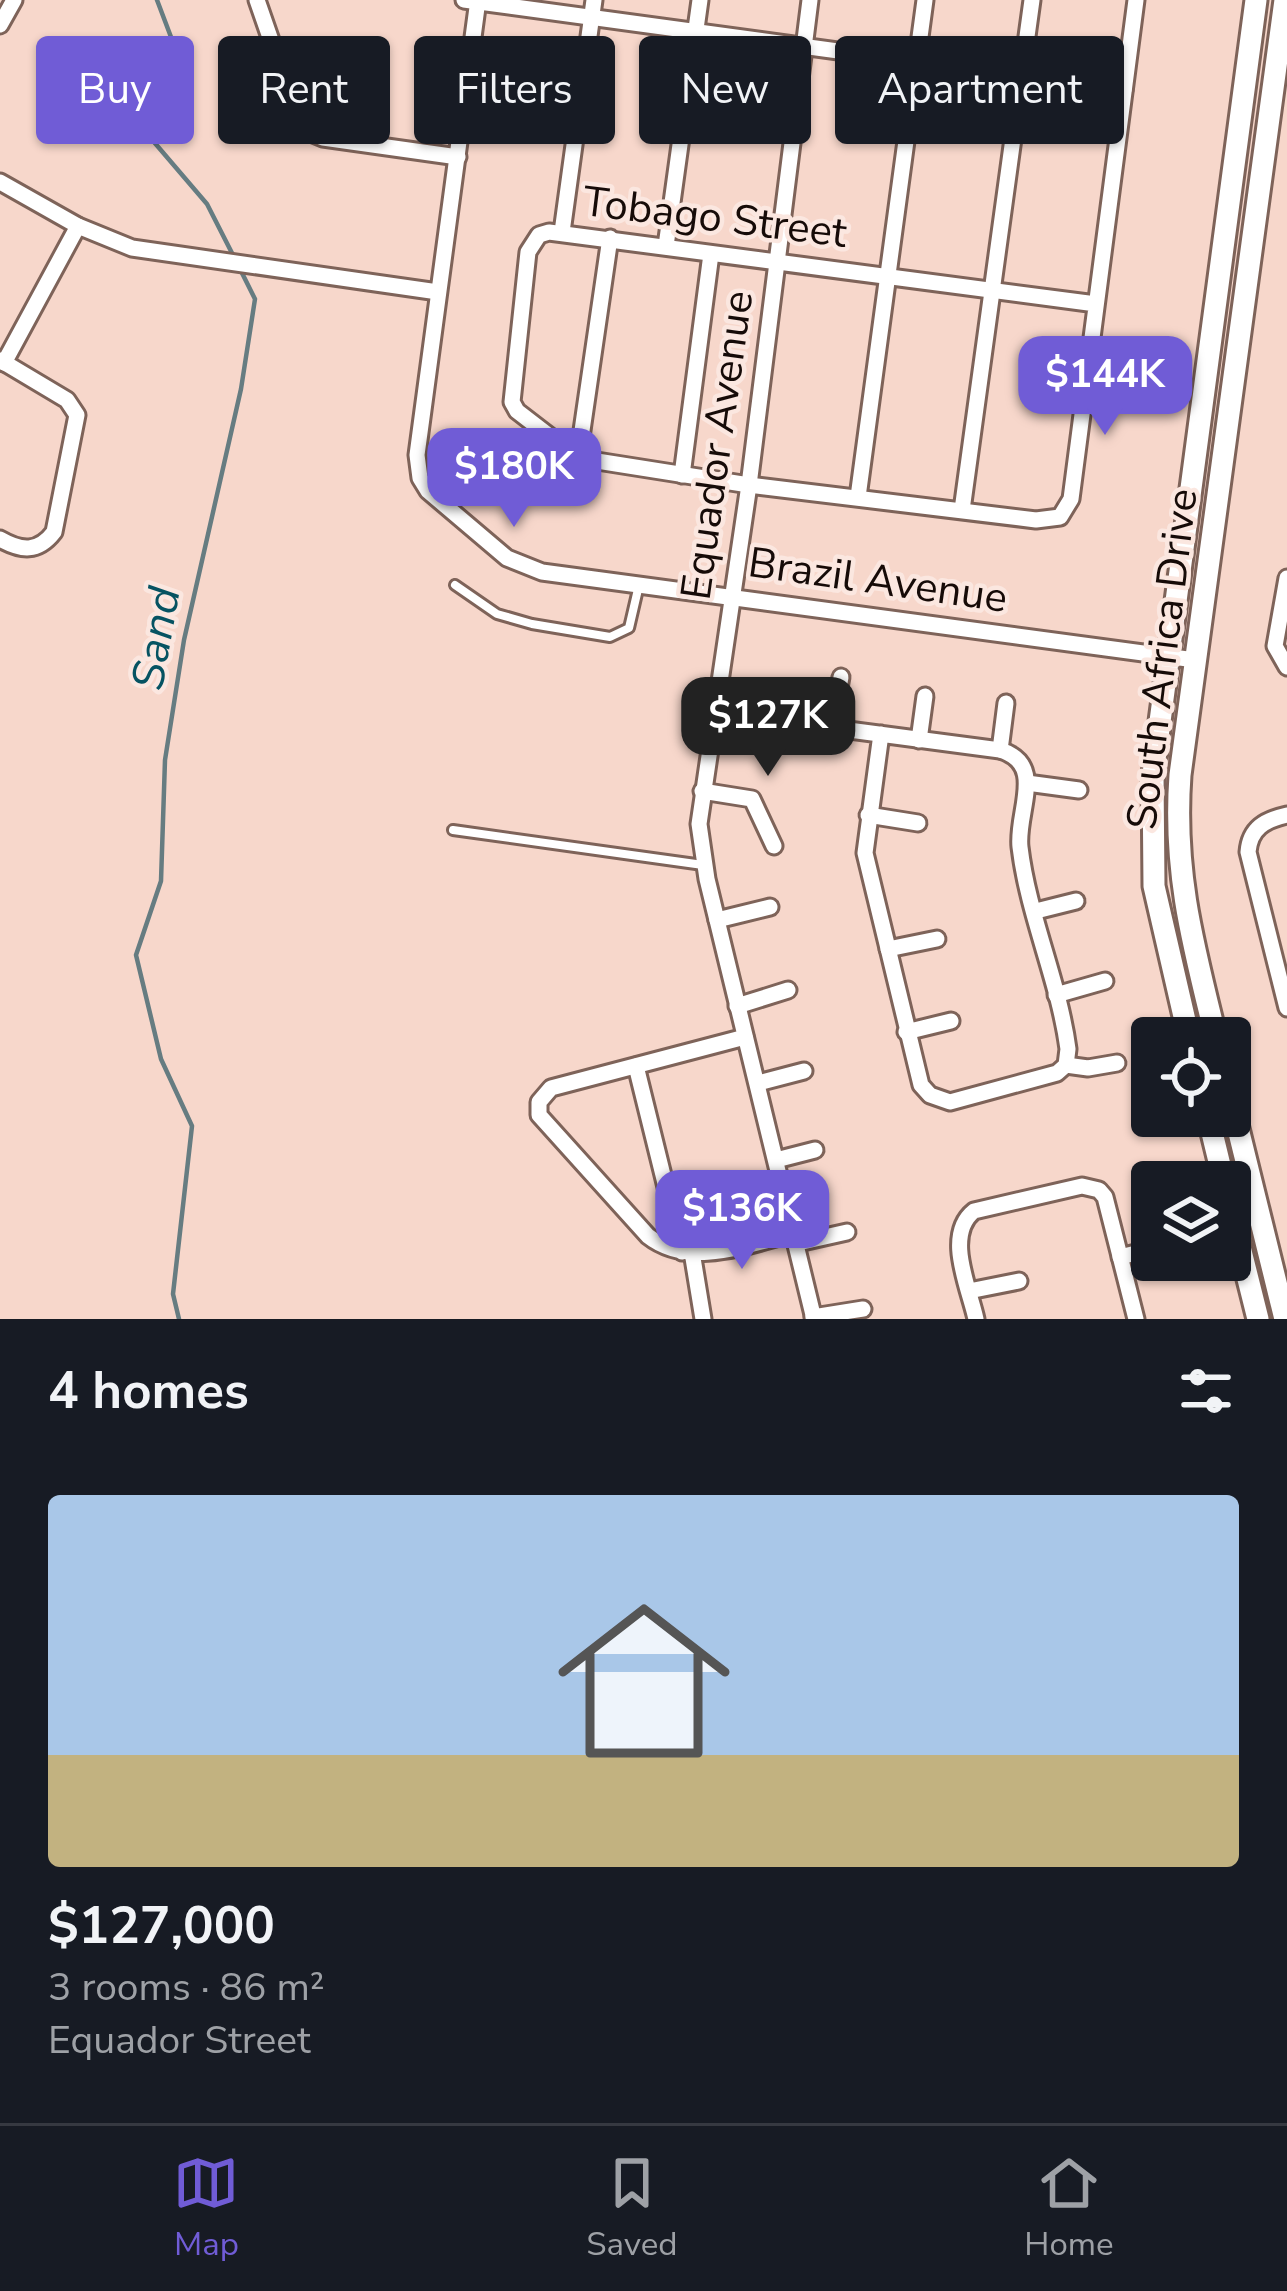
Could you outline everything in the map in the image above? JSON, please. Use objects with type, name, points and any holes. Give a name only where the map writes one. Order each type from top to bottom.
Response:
[{"type":"street","points":[[0,25],[14,0]]},
{"type":"street","points":[[257,0],[294,110],[306,131],[323,138],[458,157]]},
{"type":"street","points":[[562,232],[594,0]]},
{"type":"street","points":[[667,246],[700,0]]},
{"type":"street","name":"Equador Avenue","points":[[805,36],[810,0]]},
{"type":"street","points":[[920,36],[925,0]]},
{"type":"street","points":[[1027,36],[1032,0]]},
{"type":"street","points":[[1124,90],[1136,0]]},
{"type":"street","name":"South Africa Drive","points":[[1184,1017],[1157,906],[1152,864],[1153,774],[1256,0]]},
{"type":"street","name":"South Africa Drive","points":[[1211,1017],[1187,920],[1177,839],[1180,775],[1285,0]]},
{"type":"street","points":[[473,1],[734,36]]},
{"type":"street","name":"Brazil Avenue","points":[[473,1],[458,157],[417,454],[423,485],[523,567],[1195,660]]},
{"type":"street","name":"Equador Avenue","points":[[792,144],[699,824],[704,865],[814,1318]]},
{"type":"street","points":[[859,497],[905,144]]},
{"type":"street","points":[[962,510],[1012,144]]},
{"type":"street","points":[[1096,304],[1117,144]]},
{"type":"street","points":[[0,182],[78,226],[131,248],[438,292]]},
{"type":"street","points":[[0,539],[29,549],[43,544],[54,532],[77,420],[75,408],[2,362],[78,226]]},
{"type":"street","name":"Tobago Street","points":[[562,232],[610,238],[1096,304],[1066,511],[1060,517],[1036,520],[749,485],[578,458],[563,450],[517,411],[512,391],[528,252],[539,236],[562,232]]},
{"type":"street","points":[[578,458],[610,238]]},
{"type":"street","points":[[682,475],[711,254]]},
{"type":"street","points":[[1287,578],[1275,646],[1287,667]]},
{"type":"street","points":[[832,728],[841,677]]},
{"type":"street","points":[[919,740],[925,696]]},
{"type":"street","points":[[1000,750],[1006,704]]},
{"type":"street","points":[[713,712],[1000,750],[1020,760],[1027,770],[1020,846],[1066,1039],[1066,1065]]},
{"type":"street","points":[[880,734],[866,860],[921,1084],[942,1101],[958,1101],[1041,1079],[1066,1065],[1088,1069],[1117,1063]]},
{"type":"street","points":[[1027,783],[1079,790]]},
{"type":"street","points":[[702,791],[752,799],[774,846]]},
{"type":"street","points":[[868,815],[917,823]]},
{"type":"street","points":[[1287,815],[1258,826],[1248,852],[1287,1008]]},
{"type":"street","points":[[1036,911],[1076,901]]},
{"type":"street","points":[[717,920],[770,907]]},
{"type":"street","points":[[887,949],[938,939]]},
{"type":"street","points":[[1056,995],[1106,981]]},
{"type":"street","points":[[737,1006],[788,990]]},
{"type":"street","points":[[906,1032],[951,1021]]},
{"type":"street","points":[[745,1037],[551,1088],[539,1102],[539,1115],[648,1236],[687,1252],[847,1232]]},
{"type":"street","points":[[636,1066],[703,1319]]},
{"type":"street","points":[[758,1082],[804,1071]]},
{"type":"street","points":[[1240,1137],[1285,1319]]},
{"type":"street","points":[[776,1160],[814,1150]]},
{"type":"street","points":[[976,1319],[958,1237],[968,1215],[1089,1186],[1102,1192],[1136,1319]]},
{"type":"street","points":[[1120,1257],[1131,1255]]},
{"type":"street","points":[[969,1291],[1018,1281]]},
{"type":"street","points":[[1248,1281],[1258,1319]]},
{"type":"street","points":[[814,1318],[863,1309]]},
{"type":"lane","points":[[455,585],[497,614],[610,637],[628,628],[639,584]]},
{"type":"lane","points":[[453,830],[704,865]]},
{"type":"waterway","name":"Sand","points":[[157,0],[171,37],[142,128],[207,204],[234,257]]},
{"type":"waterway","name":"Sand","points":[[179,1319],[173,1294],[192,1126],[161,1059],[136,955],[161,881],[165,760],[184,640],[241,389],[255,299],[239,267]]}]
